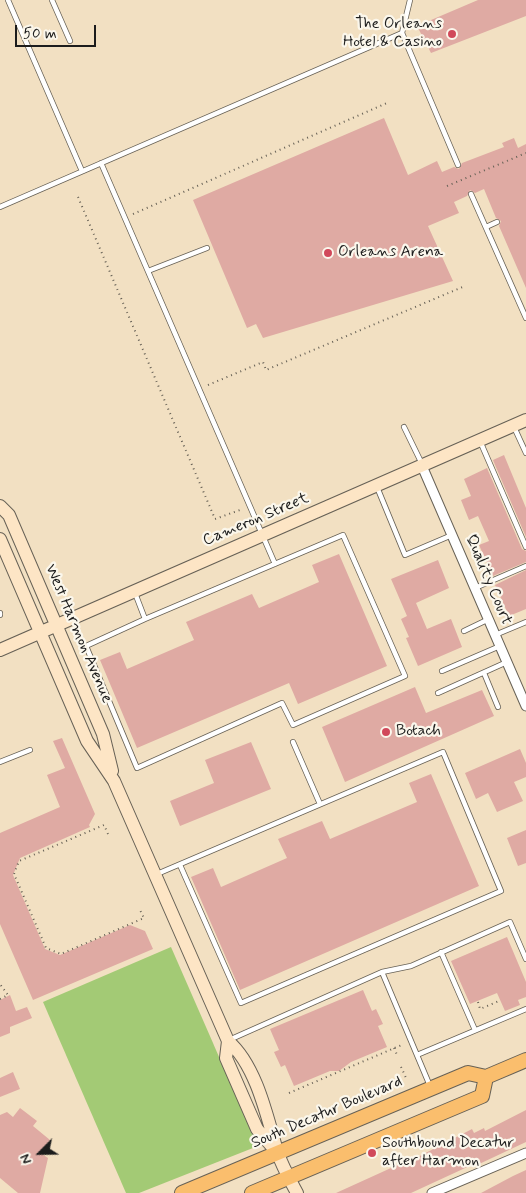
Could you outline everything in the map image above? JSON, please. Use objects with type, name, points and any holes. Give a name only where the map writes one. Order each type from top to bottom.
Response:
[{"type":"main road","name":"Cameron Street","points":[[0,650],[526,420]]},
{"type":"main road","name":"West Harmon Avenue","points":[[0,506],[9,515],[103,734],[114,781]]},
{"type":"main road","name":"West Harmon Avenue","points":[[0,539],[87,741],[114,781],[228,1040],[240,1052],[271,1123],[278,1152],[297,1193]]},
{"type":"main road","name":"South Decatur Boulevard","points":[[182,1193],[468,1073],[486,1077],[526,1060]]},
{"type":"main road","points":[[252,1193],[482,1096],[486,1077]]},
{"type":"street","name":"Quality Court","points":[[422,466],[526,706]]},
{"type":"street","points":[[433,1193],[526,1152]]},
{"type":"lane","points":[[8,0],[82,171]]},
{"type":"lane","points":[[52,0],[70,42]]},
{"type":"lane","points":[[410,0],[402,33],[458,165]]},
{"type":"lane","points":[[0,207],[402,33]]},
{"type":"lane","points":[[101,163],[275,564]]},
{"type":"lane","points":[[471,194],[526,318]]},
{"type":"lane","points":[[486,227],[498,222]]},
{"type":"lane","points":[[148,271],[207,248]]},
{"type":"lane","points":[[514,426],[526,452]]},
{"type":"lane","points":[[404,427],[422,466]]},
{"type":"lane","points":[[480,441],[526,547]]},
{"type":"lane","points":[[377,485],[405,555],[452,535]]},
{"type":"lane","points":[[343,535],[404,676],[293,725],[282,703],[137,768],[86,646],[145,619],[343,535]]},
{"type":"lane","points":[[475,588],[526,566]]},
{"type":"lane","points":[[134,590],[145,619]]},
{"type":"lane","points":[[464,631],[488,619]]},
{"type":"lane","points":[[495,635],[526,622]]},
{"type":"lane","points":[[442,671],[500,646]]},
{"type":"lane","points":[[438,693],[507,662]]},
{"type":"lane","points":[[484,673],[498,707]]},
{"type":"lane","points":[[293,742],[320,804]]},
{"type":"lane","points":[[0,762],[30,750]]},
{"type":"lane","points":[[156,875],[180,864],[320,804],[443,752],[501,890],[241,1003],[180,864]]},
{"type":"lane","points":[[228,1040],[382,972],[411,966],[510,922],[526,959]]},
{"type":"lane","points":[[441,952],[475,1030]]},
{"type":"lane","points":[[382,972],[431,1089]]},
{"type":"lane","points":[[417,1056],[526,1009]]},
{"type":"path","points":[[133,214],[388,103]]},
{"type":"path","points":[[447,186],[526,153]]},
{"type":"path","points":[[78,197],[215,518],[240,510]]},
{"type":"path","points":[[208,385],[263,362],[266,370],[465,286]]},
{"type":"path","points":[[108,834],[104,825],[19,861],[14,874],[46,948],[61,954],[144,918],[140,910]]},
{"type":"path","points":[[0,984],[8,995],[0,998]]},
{"type":"path","points":[[478,1002],[480,1009],[483,1009],[500,1001]]},
{"type":"path","points":[[289,1093],[411,1041]]},
{"type":"path","points":[[394,1048],[398,1057]]},
{"type":"path","points":[[402,1067],[407,1080]]},
{"type":"green space","points":[[171,947],[258,1146],[139,1193],[126,1193],[43,1002]]},
{"type":"building","name":"The Orleans Hotel & Casino","points":[[478,0],[526,0],[526,16],[431,53],[417,26]]},
{"type":"building","name":"Orleans Arena","points":[[384,118],[408,175],[437,161],[442,172],[454,167],[459,169],[462,163],[504,147],[502,143],[514,138],[518,148],[526,144],[526,288],[499,226],[501,221],[496,218],[484,189],[475,193],[470,190],[467,196],[454,202],[459,213],[428,226],[453,281],[263,338],[256,324],[247,328],[193,200]]},
{"type":"building","points":[[504,455],[526,508],[526,537],[493,460]]},
{"type":"building","points":[[487,468],[522,549],[526,551],[526,562],[493,576],[479,545],[489,541],[478,516],[469,520],[461,500],[471,496],[464,479]]},
{"type":"building","points":[[339,554],[387,666],[298,704],[289,683],[137,748],[100,660],[120,652],[127,669],[194,640],[186,622],[252,594],[259,608],[319,582],[312,565]]},
{"type":"building","points":[[438,560],[449,588],[416,603],[427,629],[451,619],[462,647],[418,666],[406,638],[409,637],[401,619],[407,616],[391,579]]},
{"type":"building","points":[[526,570],[526,609],[509,616],[495,585]]},
{"type":"building","points":[[415,687],[426,713],[482,690],[494,716],[345,782],[322,727]]},
{"type":"building","points":[[62,738],[95,814],[89,825],[90,827],[20,858],[13,875],[45,949],[60,955],[130,925],[145,931],[153,949],[33,1000],[0,924],[0,833],[60,807],[47,775],[65,768],[53,741]]},
{"type":"building","points":[[251,742],[271,789],[180,826],[170,801],[214,783],[205,760]]},
{"type":"building","points":[[520,749],[526,763],[526,777],[514,782],[523,801],[497,812],[488,793],[476,799],[465,773]]},
{"type":"building","points":[[431,774],[479,886],[240,990],[191,877],[213,868],[221,887],[287,858],[278,839],[322,821],[330,839],[417,802],[409,783]]},
{"type":"building","points":[[526,830],[526,863],[518,866],[507,838]]},
{"type":"building","points":[[507,937],[526,982],[526,997],[518,1000],[520,1005],[505,1011],[497,993],[470,1004],[451,961]]},
{"type":"building","points":[[363,990],[372,1011],[376,1009],[383,1024],[378,1026],[387,1047],[351,1062],[339,1071],[330,1071],[294,1086],[285,1065],[281,1067],[274,1052],[279,1050],[270,1029]]},
{"type":"building","points":[[10,995],[16,1011],[27,1007],[32,1018],[10,1027],[10,1033],[0,1037],[0,1000]]},
{"type":"building","points":[[13,1072],[20,1089],[0,1097],[0,1078]]},
{"type":"building","points":[[20,1108],[37,1121],[33,1126],[50,1140],[43,1149],[45,1150],[42,1154],[48,1158],[40,1193],[18,1193],[0,1178],[0,1115],[7,1112],[13,1117]]},
{"type":"building","points":[[526,1110],[526,1142],[477,1165],[476,1163],[411,1193],[336,1193],[414,1159],[472,1129],[474,1133],[484,1128],[485,1131]]},
{"type":"building","points":[[526,1170],[526,1193],[481,1193],[513,1176]]},
{"type":"place","name":"The Orleans Hotel & Casino","points":[[452,34]]},
{"type":"place","name":"Orleans Arena","points":[[328,253]]},
{"type":"place","name":"Botach","points":[[386,732]]},
{"type":"place","name":"Southbound Decatur after Harmon","points":[[372,1153]]}]
